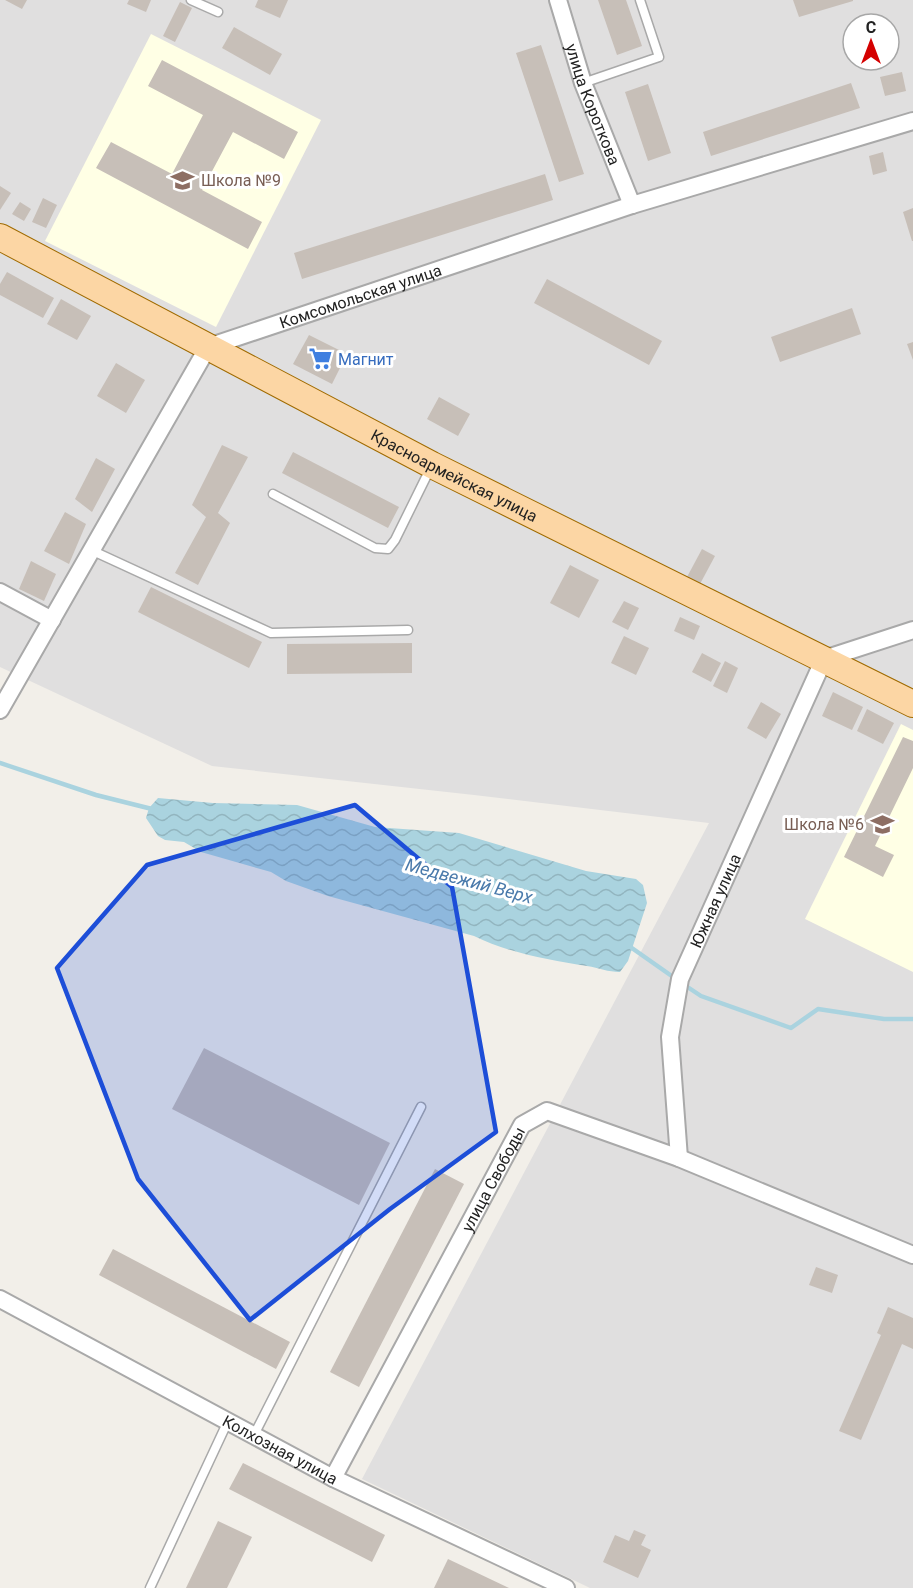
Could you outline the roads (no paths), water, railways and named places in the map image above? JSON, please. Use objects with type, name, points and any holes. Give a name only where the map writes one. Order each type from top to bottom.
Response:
[{"type":"main road","name":"Красноармейская улица","points":[[0,237],[432,465],[913,704]]},
{"type":"street","name":"улица Короткова","points":[[558,0],[583,83],[632,205]]},
{"type":"street","name":"Комсомольская улица","points":[[208,347],[632,205],[913,121]]},
{"type":"street","points":[[0,710],[208,347]]},
{"type":"street","points":[[0,592],[52,620]]},
{"type":"street","points":[[824,659],[913,630]]},
{"type":"street","name":"Южная улица","points":[[679,1158],[670,1037],[680,979],[824,659]]},
{"type":"street","name":"улица Свободы","points":[[333,1478],[522,1125],[547,1111],[679,1158],[913,1255]]},
{"type":"street","name":"Колхозная улица","points":[[0,1299],[333,1478],[566,1588]]},
{"type":"lane","points":[[191,0],[218,12]]},
{"type":"lane","points":[[583,83],[659,57],[640,0]]},
{"type":"lane","points":[[273,494],[375,548],[388,549],[395,540],[432,465]]},
{"type":"lane","points":[[93,550],[271,633],[408,630]]},
{"type":"lane","points":[[254,1436],[421,1107]]},
{"type":"lane","points":[[150,1588],[228,1421]]},
{"type":"water","points":[[158,798],[213,803],[297,805],[375,827],[459,833],[586,871],[636,879],[643,885],[647,903],[628,961],[620,972],[544,958],[501,947],[474,936],[328,896],[286,881],[271,872],[201,852],[184,842],[165,840],[158,836],[146,818],[149,808]]},
{"type":"waterway","name":"Медвежий Верх","points":[[0,763],[96,795],[152,809]]},
{"type":"waterway","name":"Медвежий Верх","points":[[629,946],[676,979]]},
{"type":"waterway","name":"Медвежий Верх","points":[[683,984],[701,996],[791,1028],[818,1009],[884,1019],[913,1019]]},
{"type":"place","name":"Школа №9","points":[[183,180]]},
{"type":"place","name":"Магнит","points":[[320,359]]},
{"type":"place","name":"Школа №6","points":[[882,824]]}]
